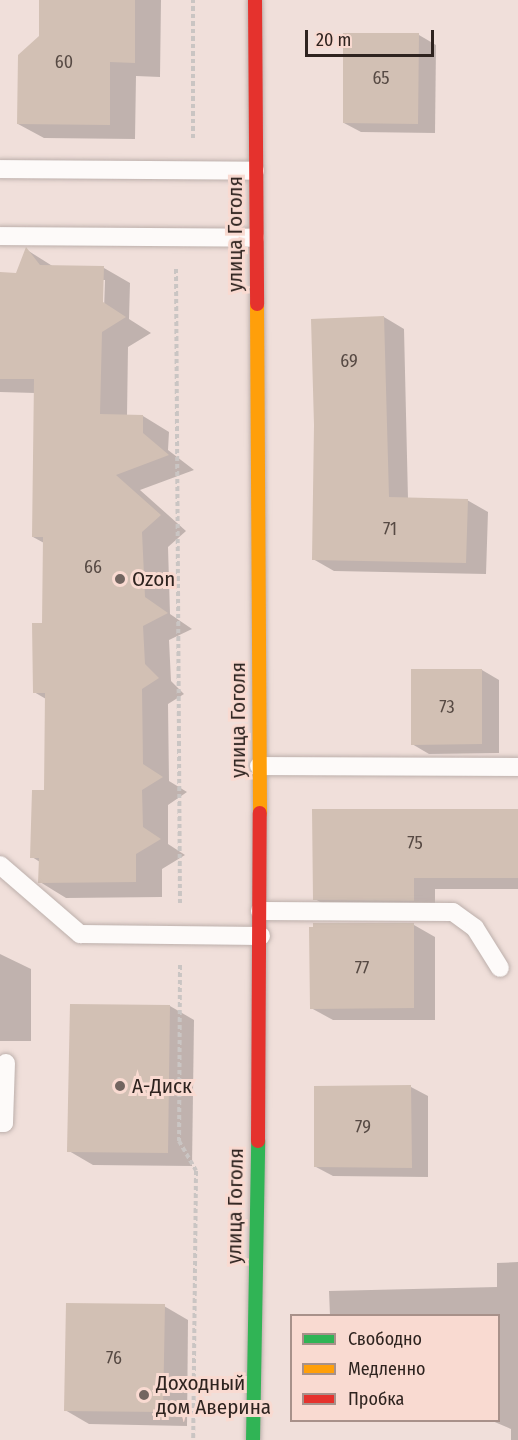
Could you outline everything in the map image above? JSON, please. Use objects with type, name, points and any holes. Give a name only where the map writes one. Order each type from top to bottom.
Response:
[{"type":"street","name":"улица Гоголя","points":[[253,1440],[261,936],[255,0]]},
{"type":"lane","points":[[0,169],[255,171]]},
{"type":"lane","points":[[0,236],[255,238]]},
{"type":"lane","points":[[260,766],[518,767]]},
{"type":"lane","points":[[0,865],[80,934],[261,936]]},
{"type":"lane","points":[[260,911],[453,912],[475,928],[501,968]]},
{"type":"lane","points":[[0,1123],[4,1123],[6,1062]]},
{"type":"path","points":[[193,0],[193,171]]},
{"type":"path","points":[[176,238],[179,1141],[196,1171],[193,1440]]},
{"type":"building","points":[[39,0],[135,0],[135,63],[110,62],[110,125],[17,124],[18,55],[39,36]]},
{"type":"building","points":[[343,33],[419,33],[418,124],[343,123]]},
{"type":"building","points":[[26,247],[40,265],[104,266],[103,302],[126,317],[102,332],[100,414],[143,415],[143,433],[169,455],[116,475],[161,515],[142,532],[145,597],[168,613],[143,626],[145,664],[159,678],[142,689],[143,764],[163,777],[142,790],[143,827],[161,839],[136,854],[136,882],[38,883],[39,858],[30,858],[32,790],[44,790],[45,693],[33,693],[32,623],[42,623],[43,537],[32,537],[34,379],[0,379],[0,272],[16,273]]},
{"type":"building","points":[[384,316],[389,497],[468,499],[466,563],[312,560],[314,425],[311,319]]},
{"type":"building","points":[[411,669],[482,669],[482,744],[411,745]]},
{"type":"building","points":[[312,809],[518,809],[518,878],[414,878],[414,901],[313,900]]},
{"type":"building","points":[[313,923],[414,923],[414,1008],[310,1009],[309,927],[313,927]]},
{"type":"building","points":[[70,1004],[170,1005],[168,1153],[67,1152]]},
{"type":"building","points":[[411,1085],[412,1168],[314,1167],[314,1086]]},
{"type":"building","points":[[66,1303],[165,1304],[163,1412],[64,1411]]},
{"type":"traffic: fast","points":[[253,1440],[258,1141]]},
{"type":"traffic: slow","points":[[257,304],[260,813]]},
{"type":"traffic: jam","points":[[255,0],[257,304]]},
{"type":"traffic: jam","points":[[258,1141],[260,813]]},
{"type":"place","name":"Ozon","points":[[120,579]]},
{"type":"place","name":"А-Диск","points":[[120,1086]]},
{"type":"place","name":"Доходный дом Аверина","points":[[144,1395]]}]
